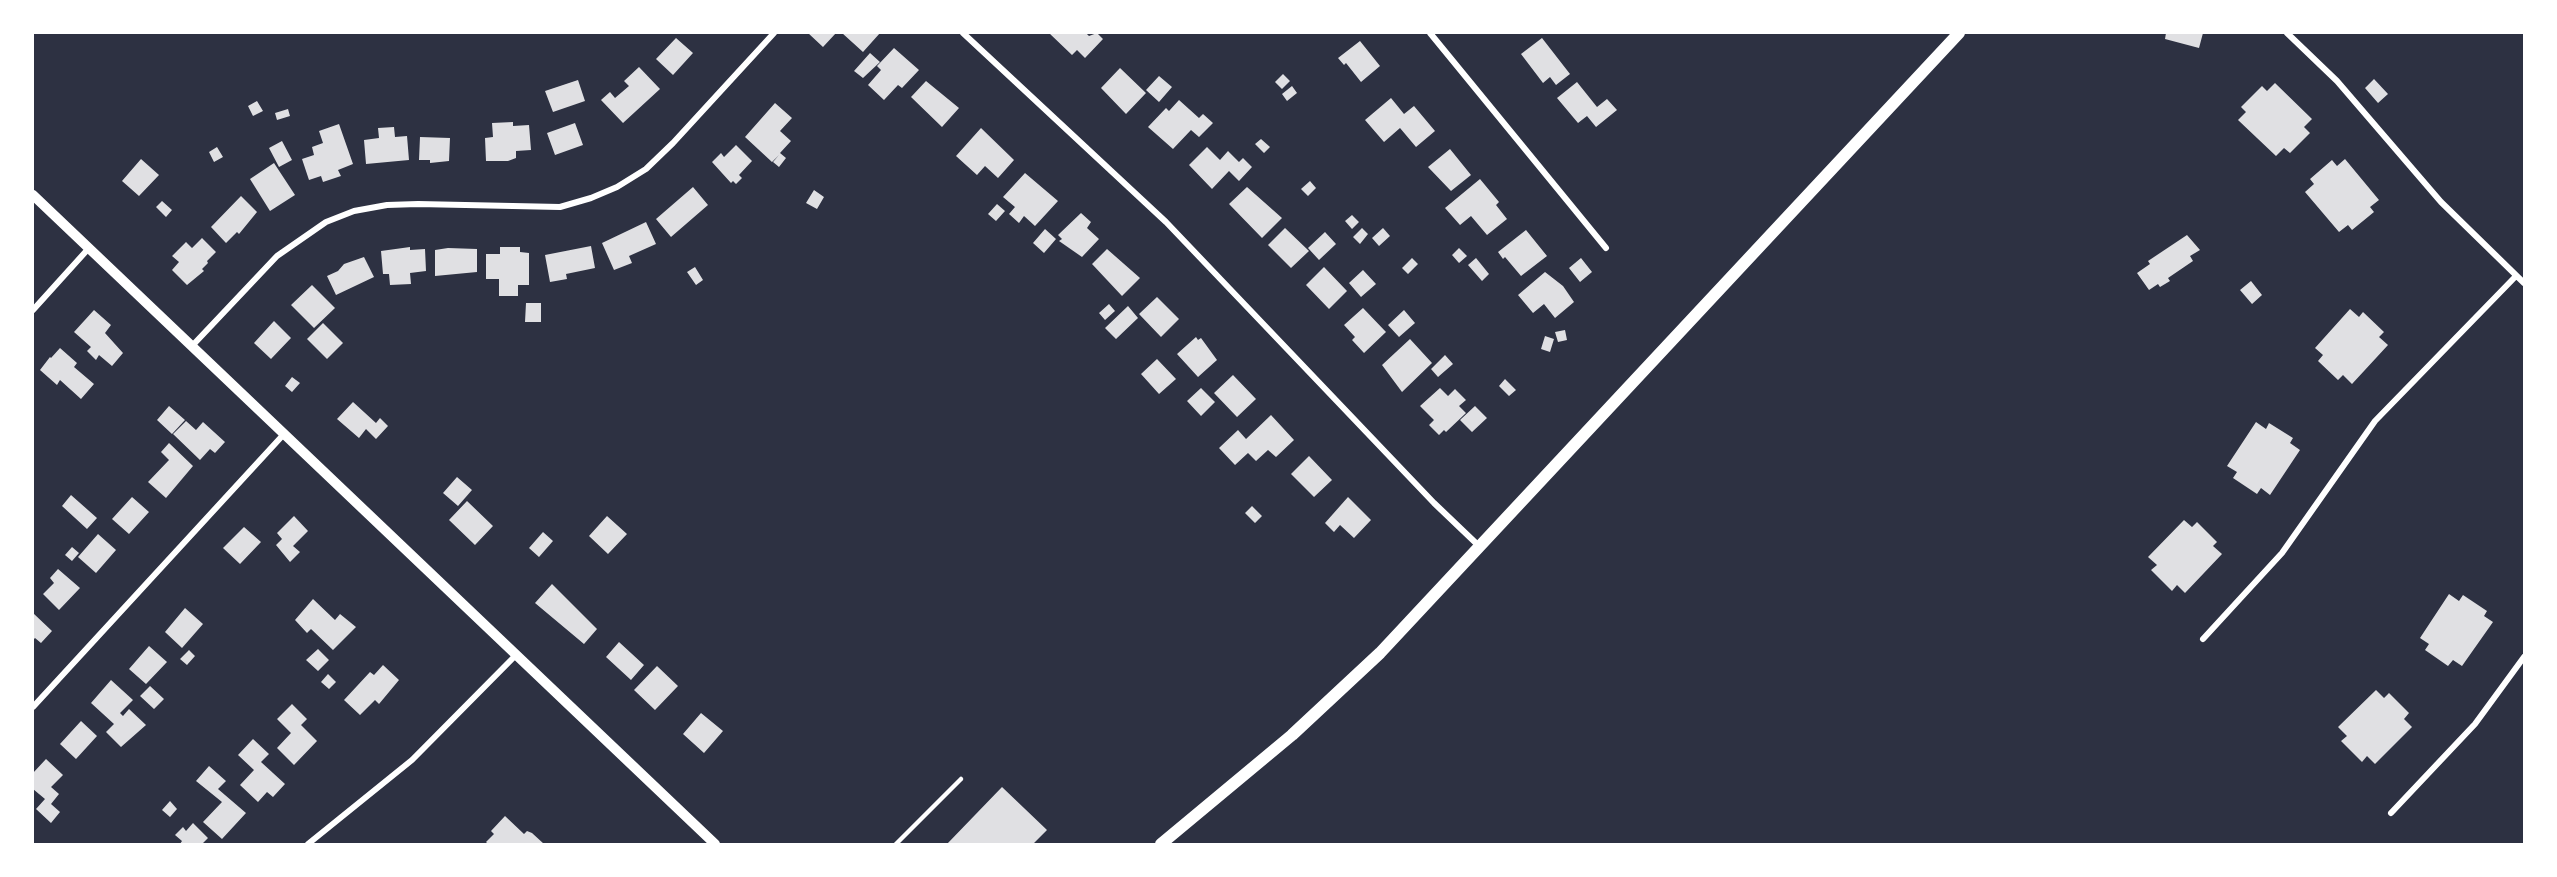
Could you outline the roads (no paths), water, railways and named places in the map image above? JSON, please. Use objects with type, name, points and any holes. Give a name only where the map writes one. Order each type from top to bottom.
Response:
[{"type":"main road","points":[[1161,844],[1236,784],[1337,694],[1481,547],[1959,33]]},
{"type":"street","points":[[192,346],[277,256],[326,222],[354,211],[387,205],[418,204],[560,207],[617,187],[646,169],[673,143],[774,33]]},
{"type":"street","points":[[963,33],[1166,222],[1434,503],[1481,547]]},
{"type":"street","points":[[1430,33],[1605,248]]},
{"type":"street","points":[[2287,33],[2337,81],[2441,202],[2524,283]]},
{"type":"street","points":[[33,195],[715,844]]},
{"type":"street","points":[[33,310],[89,249]]},
{"type":"street","points":[[2203,639],[2282,553],[2375,422],[2516,276]]},
{"type":"street","points":[[33,707],[284,434]]},
{"type":"street","points":[[308,844],[412,760],[517,654]]},
{"type":"street","points":[[2391,813],[2475,724],[2524,657]]},
{"type":"lane","points":[[896,844],[961,779]]}]
